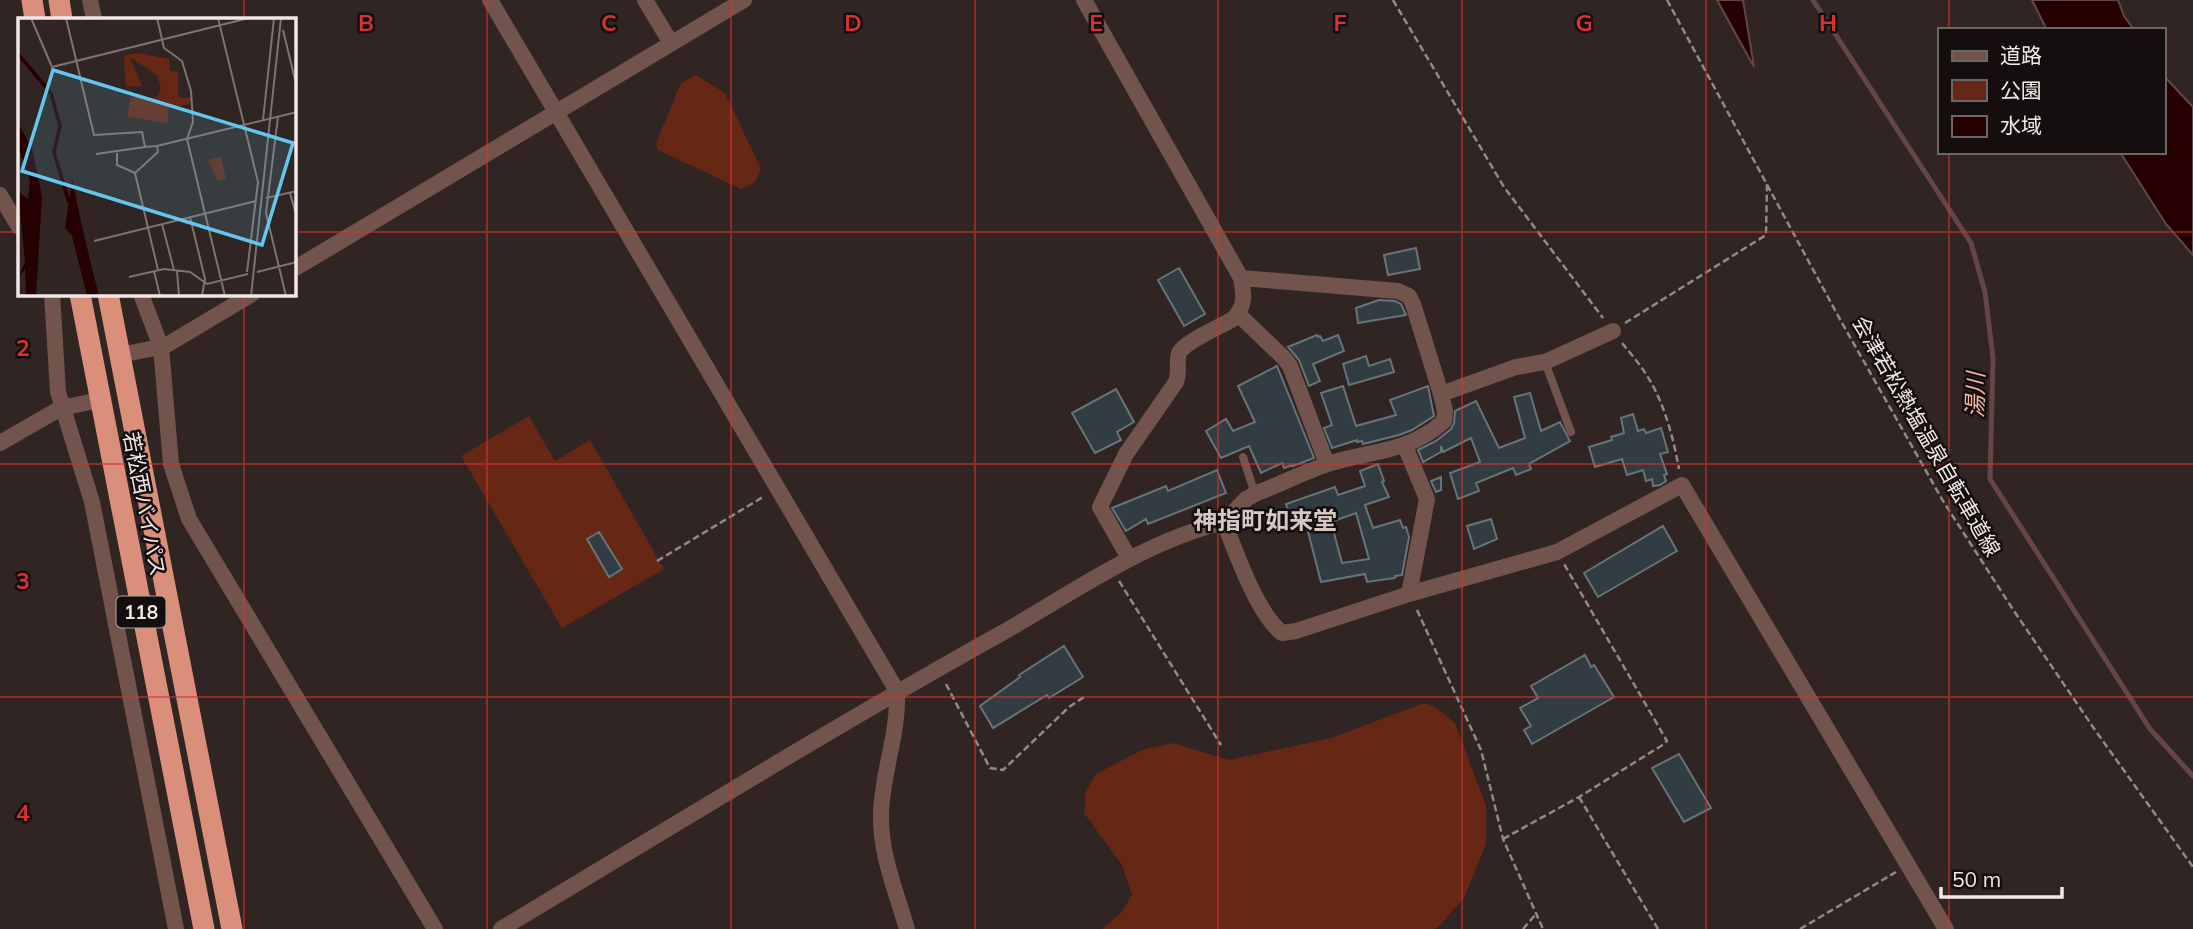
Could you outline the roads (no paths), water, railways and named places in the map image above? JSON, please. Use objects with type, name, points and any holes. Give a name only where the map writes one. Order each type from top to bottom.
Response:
[{"type":"highway","points":[[32,0],[35,18]]},
{"type":"highway","points":[[59,0],[62,18]]},
{"type":"highway","name":"若松西バイパス","points":[[80,296],[204,929]]},
{"type":"highway","name":"若松西バイパス","points":[[108,296],[232,929]]},
{"type":"street","points":[[90,0],[94,18]]},
{"type":"street","points":[[490,0],[897,691],[898,709],[881,812],[883,850],[906,929]]},
{"type":"street","points":[[645,0],[671,43]]},
{"type":"street","points":[[296,268],[744,0]]},
{"type":"street","points":[[1084,0],[1241,278],[1245,300],[1234,319],[1185,346],[1178,355],[1179,375],[1176,382],[1126,454],[1100,507],[1129,558]]},
{"type":"street","points":[[0,195],[18,225]]},
{"type":"street","points":[[501,929],[897,691],[1129,558],[1224,522],[1246,499],[1255,494],[1328,464],[1405,446],[1444,421],[1441,394],[1409,296],[1398,291],[1241,278]]},
{"type":"street","points":[[52,296],[61,408],[92,502],[176,929]]},
{"type":"street","points":[[142,296],[161,347],[171,464],[189,519],[435,929]]},
{"type":"street","points":[[120,355],[161,347],[249,296]]},
{"type":"street","points":[[1238,314],[1290,366],[1328,464]]},
{"type":"street","points":[[1441,394],[1516,368],[1545,362],[1613,331]]},
{"type":"street","points":[[0,443],[61,408],[100,400]]},
{"type":"street","points":[[1405,446],[1427,499],[1409,594]]},
{"type":"street","points":[[1224,522],[1256,596],[1272,624],[1282,633],[1557,552],[1682,485],[1945,929]]},
{"type":"lane","points":[[1545,362],[1572,432]]},
{"type":"lane","points":[[1243,457],[1255,494]]},
{"type":"water","points":[[1717,0],[1743,0],[1754,67]]},
{"type":"water","points":[[2032,0],[2118,0],[2133,28],[2046,28]]},
{"type":"water","points":[[2165,77],[2193,107],[2193,255],[2166,224],[2121,154],[2165,154]]},
{"type":"waterway","name":"湯川","points":[[1813,0],[1971,243],[1985,292],[1993,358],[1990,479],[2150,729],[2193,776]]},
{"type":"district","name":"神指町如来堂","points":[[1265,520]]}]
